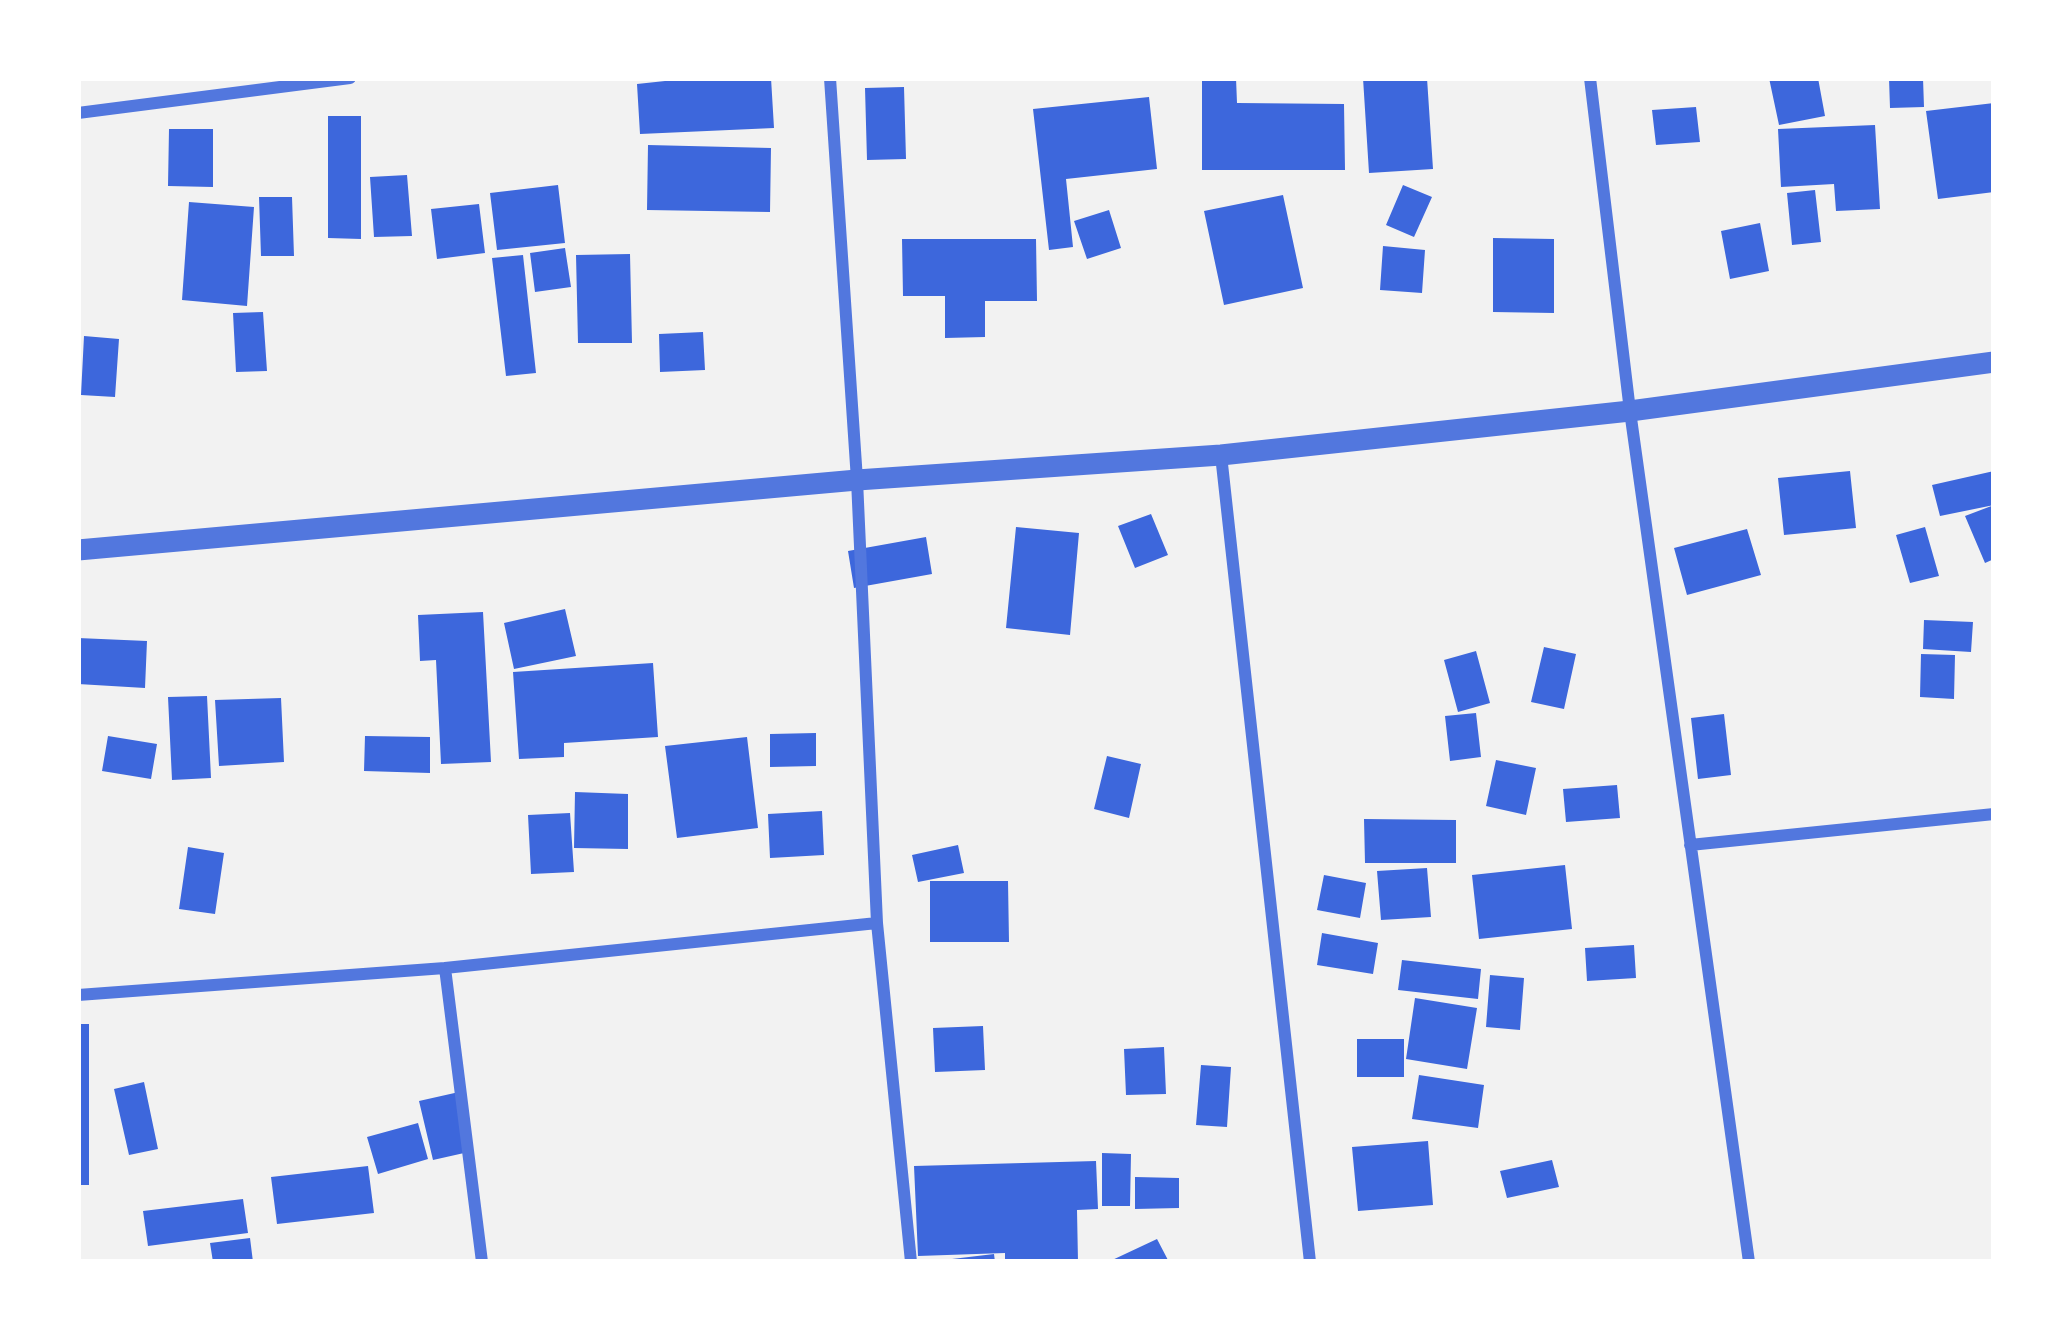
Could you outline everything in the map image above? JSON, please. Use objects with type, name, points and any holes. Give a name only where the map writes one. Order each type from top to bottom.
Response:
[{"type":"street","points":[[78,113],[350,78]]},
{"type":"street","points":[[830,78],[857,480],[877,922],[911,1262]]},
{"type":"street","points":[[1590,78],[1630,411],[1749,1262]]},
{"type":"street","points":[[78,550],[857,480],[1221,454],[1630,411],[1994,362]]},
{"type":"street","points":[[1221,454],[1310,1262]]},
{"type":"street","points":[[1690,845],[1994,814]]},
{"type":"street","points":[[78,995],[445,968],[877,922]]},
{"type":"street","points":[[445,968],[482,1262]]},
{"type":"building","points":[[771,78],[774,128],[640,134],[637,84]]},
{"type":"building","points":[[1202,78],[1236,78],[1237,103],[1344,104],[1345,170],[1202,170]]},
{"type":"building","points":[[1363,78],[1427,78],[1433,169],[1369,173]]},
{"type":"building","points":[[1769,78],[1818,78],[1825,116],[1779,125]]},
{"type":"building","points":[[1889,78],[1923,78],[1924,107],[1890,108]]},
{"type":"building","points":[[904,87],[906,159],[867,160],[865,88]]},
{"type":"building","points":[[1149,97],[1157,169],[1066,179],[1073,247],[1049,250],[1033,109]]},
{"type":"building","points":[[1994,103],[1994,192],[1938,199],[1926,111]]},
{"type":"building","points":[[1696,107],[1700,142],[1656,145],[1652,110]]},
{"type":"building","points":[[328,116],[361,116],[361,239],[328,238]]},
{"type":"building","points":[[1875,125],[1880,209],[1836,211],[1834,184],[1781,187],[1778,129]]},
{"type":"building","points":[[169,129],[213,129],[213,187],[168,186]]},
{"type":"building","points":[[648,145],[771,148],[770,212],[647,210]]},
{"type":"building","points":[[407,175],[412,236],[374,237],[370,177]]},
{"type":"building","points":[[558,185],[565,243],[497,250],[490,193]]},
{"type":"building","points":[[1403,185],[1432,197],[1414,237],[1386,225]]},
{"type":"building","points":[[1815,190],[1821,242],[1792,245],[1787,193]]},
{"type":"building","points":[[1283,195],[1303,288],[1224,305],[1204,211]]},
{"type":"building","points":[[259,197],[292,197],[294,256],[261,256]]},
{"type":"building","points":[[189,202],[254,207],[247,306],[182,300]]},
{"type":"building","points":[[479,204],[485,253],[437,259],[431,209]]},
{"type":"building","points":[[1109,210],[1121,248],[1087,259],[1074,221]]},
{"type":"building","points":[[1760,223],[1769,271],[1730,279],[1721,231]]},
{"type":"building","points":[[1493,238],[1554,239],[1554,313],[1493,312]]},
{"type":"building","points":[[902,239],[1036,239],[1037,301],[985,301],[985,337],[945,338],[945,296],[903,296]]},
{"type":"building","points":[[1383,246],[1425,250],[1422,293],[1380,290]]},
{"type":"building","points":[[565,248],[571,287],[535,292],[530,253]]},
{"type":"building","points":[[630,254],[632,343],[578,343],[576,255]]},
{"type":"building","points":[[523,255],[536,373],[506,376],[492,258]]},
{"type":"building","points":[[263,312],[267,371],[236,372],[233,313]]},
{"type":"building","points":[[703,332],[705,370],[660,372],[659,334]]},
{"type":"building","points":[[84,336],[119,339],[115,397],[81,395]]},
{"type":"building","points":[[1850,471],[1856,528],[1784,535],[1778,478]]},
{"type":"building","points":[[1994,471],[1994,505],[1940,516],[1932,485]]},
{"type":"building","points":[[1994,505],[1994,559],[1985,563],[1965,516]]},
{"type":"building","points":[[1151,514],[1168,555],[1135,568],[1118,526]]},
{"type":"building","points":[[1016,527],[1079,533],[1070,635],[1006,628]]},
{"type":"building","points":[[1925,527],[1939,576],[1910,583],[1896,535]]},
{"type":"building","points":[[1747,529],[1761,575],[1687,595],[1674,548]]},
{"type":"building","points":[[926,537],[932,574],[854,588],[848,551]]},
{"type":"building","points":[[565,609],[576,656],[514,669],[504,623]]},
{"type":"building","points":[[483,612],[491,762],[441,764],[436,660],[420,661],[418,615]]},
{"type":"building","points":[[1924,620],[1973,622],[1971,652],[1923,649]]},
{"type":"building","points":[[78,638],[147,641],[145,688],[78,684]]},
{"type":"building","points":[[1544,647],[1576,654],[1564,709],[1531,702]]},
{"type":"building","points":[[1476,651],[1490,703],[1458,712],[1444,660]]},
{"type":"building","points":[[1921,654],[1955,655],[1954,699],[1920,697]]},
{"type":"building","points":[[653,663],[658,737],[564,743],[564,757],[519,759],[513,672]]},
{"type":"building","points":[[207,696],[211,778],[172,780],[168,697]]},
{"type":"building","points":[[281,698],[284,762],[219,766],[215,700]]},
{"type":"building","points":[[1476,713],[1481,757],[1450,761],[1445,716]]},
{"type":"building","points":[[1724,714],[1731,775],[1698,779],[1691,718]]},
{"type":"building","points":[[816,733],[816,766],[770,767],[770,734]]},
{"type":"building","points":[[108,736],[157,744],[151,779],[102,771]]},
{"type":"building","points":[[365,736],[430,737],[430,773],[364,771]]},
{"type":"building","points":[[747,737],[758,828],[677,838],[665,746]]},
{"type":"building","points":[[1107,756],[1141,764],[1129,818],[1094,809]]},
{"type":"building","points":[[1496,760],[1536,768],[1526,815],[1486,806]]},
{"type":"building","points":[[1617,785],[1620,818],[1566,822],[1563,789]]},
{"type":"building","points":[[575,792],[628,794],[628,849],[574,848]]},
{"type":"building","points":[[822,811],[824,855],[770,858],[768,814]]},
{"type":"building","points":[[570,813],[574,872],[531,874],[528,815]]},
{"type":"building","points":[[1364,819],[1456,820],[1456,863],[1365,863]]},
{"type":"building","points":[[958,845],[964,873],[918,882],[912,855]]},
{"type":"building","points":[[188,847],[224,853],[215,914],[179,909]]},
{"type":"building","points":[[1565,865],[1572,929],[1479,939],[1472,875]]},
{"type":"building","points":[[1427,868],[1431,917],[1381,920],[1377,871]]},
{"type":"building","points":[[1324,875],[1366,883],[1360,918],[1317,910]]},
{"type":"building","points":[[930,881],[1008,881],[1009,942],[930,942]]},
{"type":"building","points":[[1322,933],[1378,943],[1373,974],[1317,965]]},
{"type":"building","points":[[1634,945],[1636,978],[1587,981],[1585,948]]},
{"type":"building","points":[[1402,960],[1481,969],[1478,999],[1398,990]]},
{"type":"building","points":[[1490,975],[1524,978],[1520,1030],[1486,1027]]},
{"type":"building","points":[[1415,998],[1477,1008],[1467,1069],[1406,1059]]},
{"type":"building","points":[[78,1024],[89,1024],[89,1185],[78,1185]]},
{"type":"building","points":[[983,1026],[985,1070],[935,1072],[933,1028]]},
{"type":"building","points":[[1357,1039],[1404,1039],[1404,1077],[1357,1077]]},
{"type":"building","points":[[1164,1047],[1166,1094],[1126,1095],[1124,1049]]},
{"type":"building","points":[[1201,1065],[1231,1067],[1227,1127],[1196,1125]]},
{"type":"building","points":[[1419,1075],[1484,1085],[1478,1128],[1412,1119]]},
{"type":"building","points":[[144,1082],[158,1149],[129,1155],[114,1089]]},
{"type":"building","points":[[459,1092],[473,1151],[433,1160],[419,1101]]},
{"type":"building","points":[[418,1123],[428,1159],[378,1174],[367,1137]]},
{"type":"building","points":[[1428,1141],[1433,1205],[1358,1211],[1352,1147]]},
{"type":"building","points":[[1102,1153],[1131,1154],[1130,1206],[1102,1206]]},
{"type":"building","points":[[1552,1160],[1559,1187],[1507,1198],[1500,1171]]},
{"type":"building","points":[[1096,1161],[1098,1209],[1077,1210],[1078,1262],[1005,1262],[1005,1253],[918,1256],[914,1166]]},
{"type":"building","points":[[368,1166],[374,1213],[277,1224],[271,1177]]},
{"type":"building","points":[[1135,1177],[1179,1178],[1179,1208],[1135,1209]]},
{"type":"building","points":[[243,1199],[248,1233],[148,1246],[143,1211]]},
{"type":"building","points":[[250,1238],[253,1262],[213,1262],[210,1243]]},
{"type":"building","points":[[1157,1239],[1169,1262],[1108,1262]]},
{"type":"building","points":[[994,1254],[995,1262],[952,1262],[952,1259]]}]
